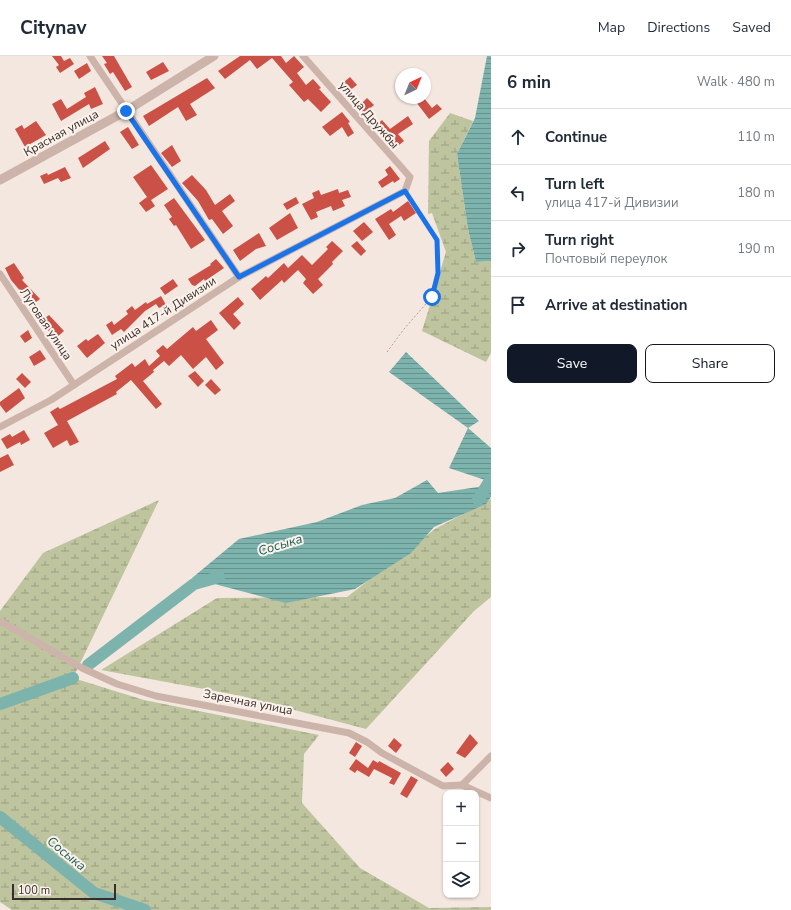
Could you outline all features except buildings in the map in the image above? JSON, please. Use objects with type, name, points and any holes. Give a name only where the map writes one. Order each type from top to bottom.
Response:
[{"type":"street","points":[[90,56],[239,277]]},
{"type":"street","name":"Красная улица","points":[[0,180],[126,111],[214,56]]},
{"type":"street","name":"улица Дружбы","points":[[303,56],[410,177],[405,191]]},
{"type":"street","name":"улица 417-й Дивизии","points":[[0,427],[74,385],[239,277],[405,191]]},
{"type":"street","name":"Луговая улица","points":[[0,274],[74,385]]},
{"type":"street","name":"Заречная улица","points":[[0,621],[82,668],[117,684],[156,696],[350,733],[367,742],[382,754],[443,786],[462,785],[491,798]]},
{"type":"street","points":[[462,785],[491,756]]},
{"type":"path","points":[[387,352],[404,329],[432,297],[438,273],[437,240],[405,191]]},
{"type":"green space","points":[[450,113],[473,121],[457,154],[468,229],[476,262],[491,261],[491,353],[486,362],[422,331],[446,252],[432,213],[428,214],[429,141]]},
{"type":"green space","points":[[491,499],[491,597],[474,611],[366,729],[242,696],[101,670],[217,598],[347,597],[435,529]]},
{"type":"green space","points":[[159,500],[73,678],[144,700],[319,735],[304,754],[302,803],[360,868],[429,908],[491,907],[491,910],[12,910],[0,902],[0,611],[43,553]]},
{"type":"water","points":[[487,56],[491,56],[491,261],[476,262],[468,229],[457,154],[475,118]]},
{"type":"water","points":[[406,352],[479,421],[468,428],[389,372]]},
{"type":"water","points":[[468,428],[491,448],[491,482],[449,468]]},
{"type":"water","points":[[427,480],[438,493],[491,485],[491,497],[486,504],[434,527],[411,553],[355,589],[286,603],[192,578],[239,539],[317,522],[362,505],[395,498]]},
{"type":"waterway","name":"Сосыка","points":[[478,500],[491,479]]},
{"type":"waterway","name":"Сосыка","points":[[88,665],[194,584],[219,577]]},
{"type":"waterway","name":"Сосыка","points":[[0,704],[73,678]]},
{"type":"waterway","name":"Сосыка","points":[[0,817],[94,893],[145,910]]},
{"type":"route","points":[[126,111],[239,277],[405,191],[424,217],[437,240],[438,273],[432,297]]}]
